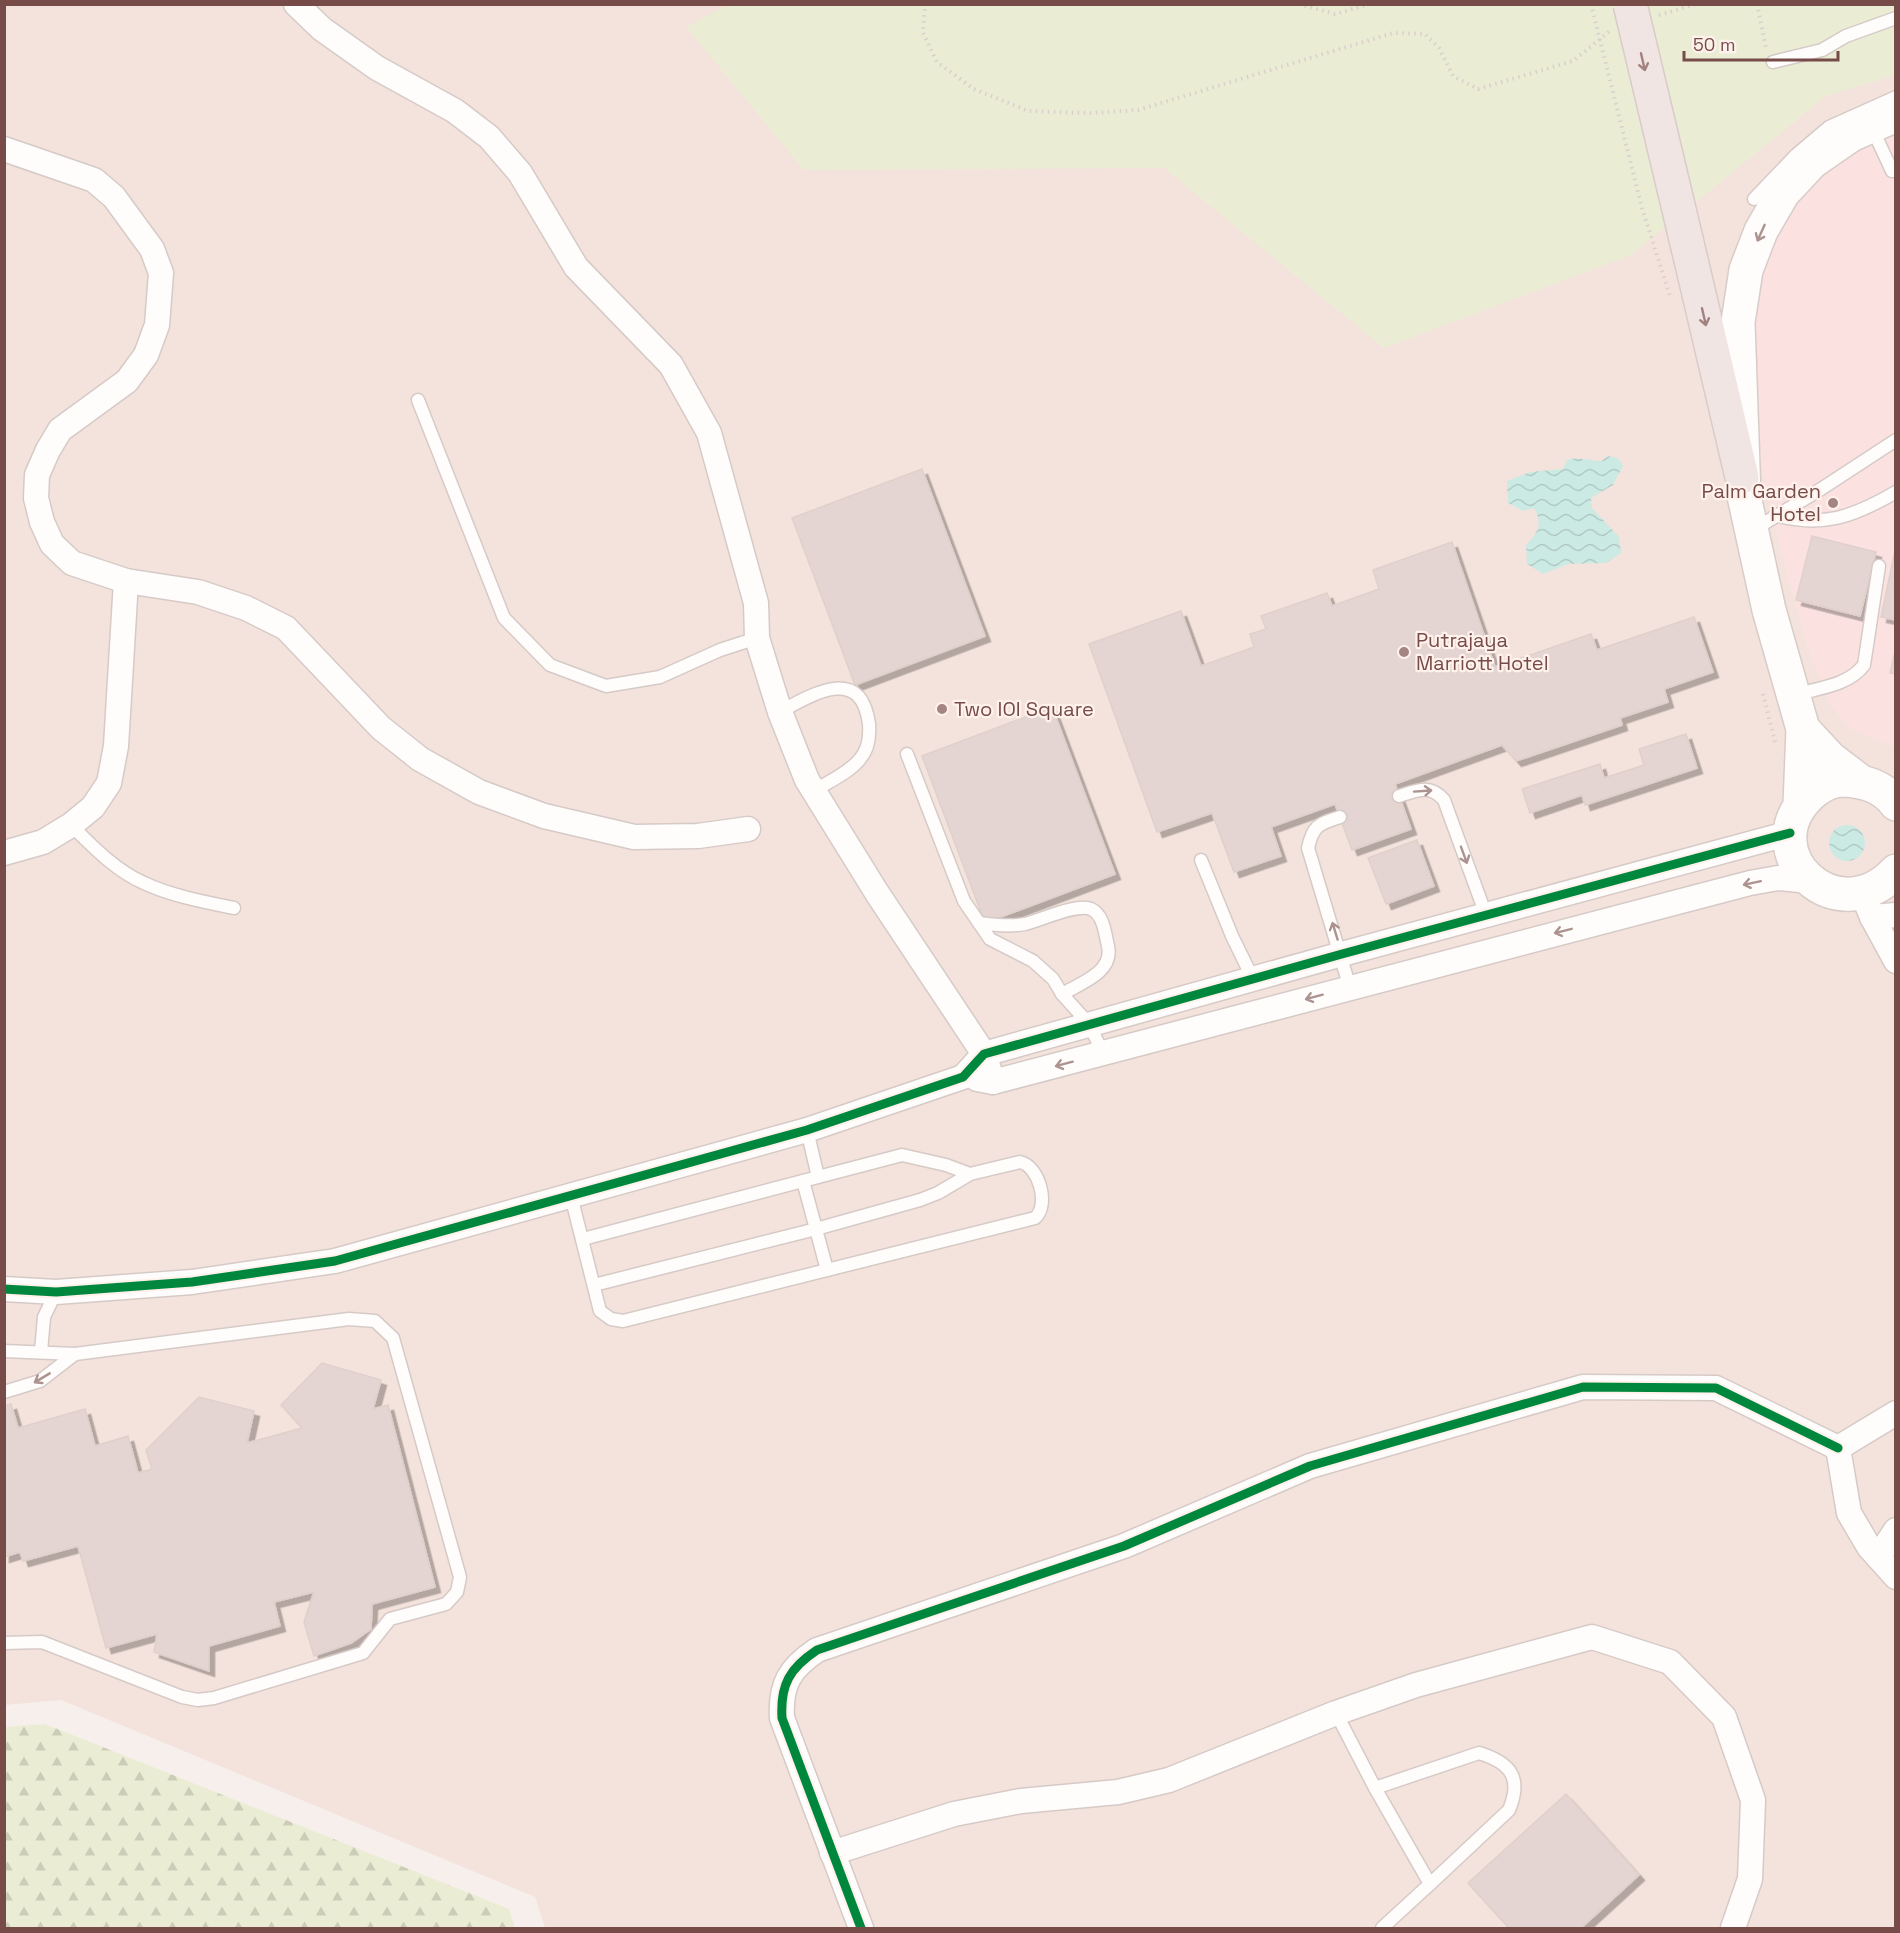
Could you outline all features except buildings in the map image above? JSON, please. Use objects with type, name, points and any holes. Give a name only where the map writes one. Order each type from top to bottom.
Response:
[{"type":"highway","points":[[1633,17],[1742,477]]},
{"type":"street","points":[[296,4],[322,29],[377,68],[455,111],[489,137],[520,173],[576,267],[672,365],[709,433],[756,603],[757,638],[780,712],[807,780],[877,893],[984,1054],[993,1082]]},
{"type":"street","points":[[1810,881],[1795,859],[1795,819],[1803,729],[1793,695],[1763,523],[1742,477],[1738,322],[1746,270],[1761,231],[1783,193],[1812,162],[1851,135],[1883,120]]},
{"type":"street","points":[[4,148],[94,180],[114,197],[152,249],[161,273],[161,297],[157,325],[146,356],[127,381],[60,430],[37,475],[36,498],[52,544],[72,563],[126,581],[198,592],[246,608],[286,628],[381,728],[420,759],[479,792],[544,816],[633,837],[698,836],[748,829]]},
{"type":"street","points":[[4,853],[43,842],[71,825],[93,807],[109,783],[116,746],[126,581]]},
{"type":"street","points":[[1803,729],[1830,758],[1860,781],[1879,788],[1895,802]]},
{"type":"street","points":[[963,1077],[984,1054],[1485,915],[1795,819],[1818,788],[1838,780],[1860,781]]},
{"type":"street","points":[[1867,905],[1875,888],[1896,871]]},
{"type":"street","points":[[4,1289],[56,1292],[192,1282],[335,1261],[807,1130],[963,1077],[993,1082],[1750,883],[1778,878],[1810,881],[1835,893],[1896,915]]},
{"type":"street","points":[[1867,905],[1896,961]]},
{"type":"street","points":[[861,1929],[782,1718],[781,1697],[788,1678],[801,1660],[818,1650],[1124,1546],[1310,1466],[1583,1387],[1716,1388],[1838,1448]]},
{"type":"street","points":[[1838,1448],[1896,1413]]},
{"type":"street","points":[[1838,1448],[1849,1513],[1878,1557],[1896,1577]]},
{"type":"street","points":[[1878,1557],[1896,1530]]},
{"type":"street","points":[[832,1853],[954,1814],[1021,1801],[1118,1792],[1169,1780],[1336,1713],[1416,1685],[1592,1637],[1670,1662],[1724,1717],[1753,1800],[1750,1879],[1733,1929]]},
{"type":"lane","points":[[1773,62],[1822,50],[1846,36],[1896,18]]},
{"type":"lane","points":[[1754,199],[1796,155],[1829,127],[1896,97]]},
{"type":"lane","points":[[1883,120],[1892,171]]},
{"type":"lane","points":[[418,400],[504,618],[550,665],[606,686],[660,677],[720,650],[757,638]]},
{"type":"lane","points":[[1763,523],[1821,489],[1896,440]]},
{"type":"lane","points":[[1763,523],[1822,522],[1849,514],[1896,492]]},
{"type":"lane","points":[[1793,695],[1843,681],[1857,675],[1864,665],[1879,566]]},
{"type":"lane","points":[[780,712],[824,690],[843,688],[856,693],[866,706],[869,744],[860,760],[814,792]]},
{"type":"lane","points":[[907,754],[964,901],[990,939],[1033,961],[1053,979],[1062,994],[1089,1024],[1103,1053]]},
{"type":"lane","points":[[1399,796],[1422,788],[1436,790],[1444,800],[1485,915]]},
{"type":"lane","points":[[1340,817],[1321,823],[1311,832],[1308,848],[1342,954],[1350,988]]},
{"type":"lane","points":[[71,825],[98,852],[142,883],[198,901],[234,908]]},
{"type":"lane","points":[[1201,860],[1232,936],[1253,979]]},
{"type":"lane","points":[[979,923],[1023,924],[1080,908],[1092,910],[1101,918],[1110,955],[1105,966],[1097,974],[1062,994]]},
{"type":"lane","points":[[807,1130],[818,1177]]},
{"type":"lane","points":[[583,1239],[902,1155],[946,1165],[970,1174]]},
{"type":"lane","points":[[571,1196],[600,1311],[611,1320],[623,1321],[1035,1218],[1042,1212],[1043,1205],[1034,1170],[1028,1164],[1020,1162],[970,1174],[938,1193],[920,1200],[594,1286]]},
{"type":"lane","points":[[803,1181],[827,1270]]},
{"type":"lane","points":[[41,1352],[44,1317],[56,1292]]},
{"type":"lane","points":[[4,1351],[75,1354],[349,1319],[375,1321],[393,1338],[460,1577],[457,1592],[446,1604],[390,1619],[363,1653],[214,1698],[198,1700],[182,1697],[42,1642],[4,1643]]},
{"type":"lane","points":[[4,1392],[40,1381],[75,1354]]},
{"type":"lane","points":[[1336,1713],[1375,1788],[1430,1884]]},
{"type":"lane","points":[[1375,1788],[1479,1754],[1492,1757],[1507,1767],[1515,1781],[1515,1794],[1509,1810],[1382,1929]]},
{"type":"path","points":[[927,4],[923,33],[937,63],[974,89],[1028,111],[1090,113],[1138,110],[1393,33],[1425,34],[1439,48],[1453,76],[1478,89],[1573,61],[1633,17],[1696,4]]},
{"type":"path","points":[[1299,4],[1335,14],[1370,4]]},
{"type":"path","points":[[1757,4],[1764,44],[1773,62]]},
{"type":"shaded area","points":[[5,5],[1895,5],[1895,1928],[545,1928],[535,1897],[61,1700],[5,1705]]},
{"type":"shaded area","name":"Palm Garden Hotel","points":[[1895,133],[1895,747],[1850,729],[1830,704],[1810,654],[1786,570],[1754,436],[1754,300],[1763,260],[1783,219],[1817,181],[1861,149]]},
{"type":"green space","points":[[729,4],[1895,4],[1896,75],[1826,96],[1631,255],[1384,348],[1164,168],[804,170],[686,27]]},
{"type":"green space","points":[[45,1724],[509,1909],[515,1928],[5,1928],[5,1727]]},
{"type":"water","points":[[1607,456],[1618,458],[1623,466],[1613,485],[1591,498],[1592,508],[1619,537],[1621,553],[1606,563],[1568,564],[1543,574],[1527,564],[1526,545],[1538,528],[1537,514],[1534,508],[1523,511],[1508,503],[1507,481],[1530,472],[1563,469],[1567,460],[1571,459],[1602,461]]},
{"type":"water","points":[[1847,825],[1860,830],[1865,843],[1860,856],[1847,861],[1834,856],[1829,843],[1834,830]]},
{"type":"cycle path","points":[[4,1289],[56,1292],[192,1282],[335,1261],[807,1130],[963,1077],[984,1054],[1790,833]]},
{"type":"cycle path","points":[[861,1928],[782,1718],[783,1696],[789,1678],[800,1663],[817,1650],[1124,1546],[1310,1466],[1583,1387],[1716,1388],[1838,1448]]},
{"type":"place","name":"Palm Garden Hotel","points":[[1833,503]]},
{"type":"place","name":"Putrajaya Marriott Hotel","points":[[1404,652]]},
{"type":"place","name":"Two IOI Square","points":[[942,709]]}]
